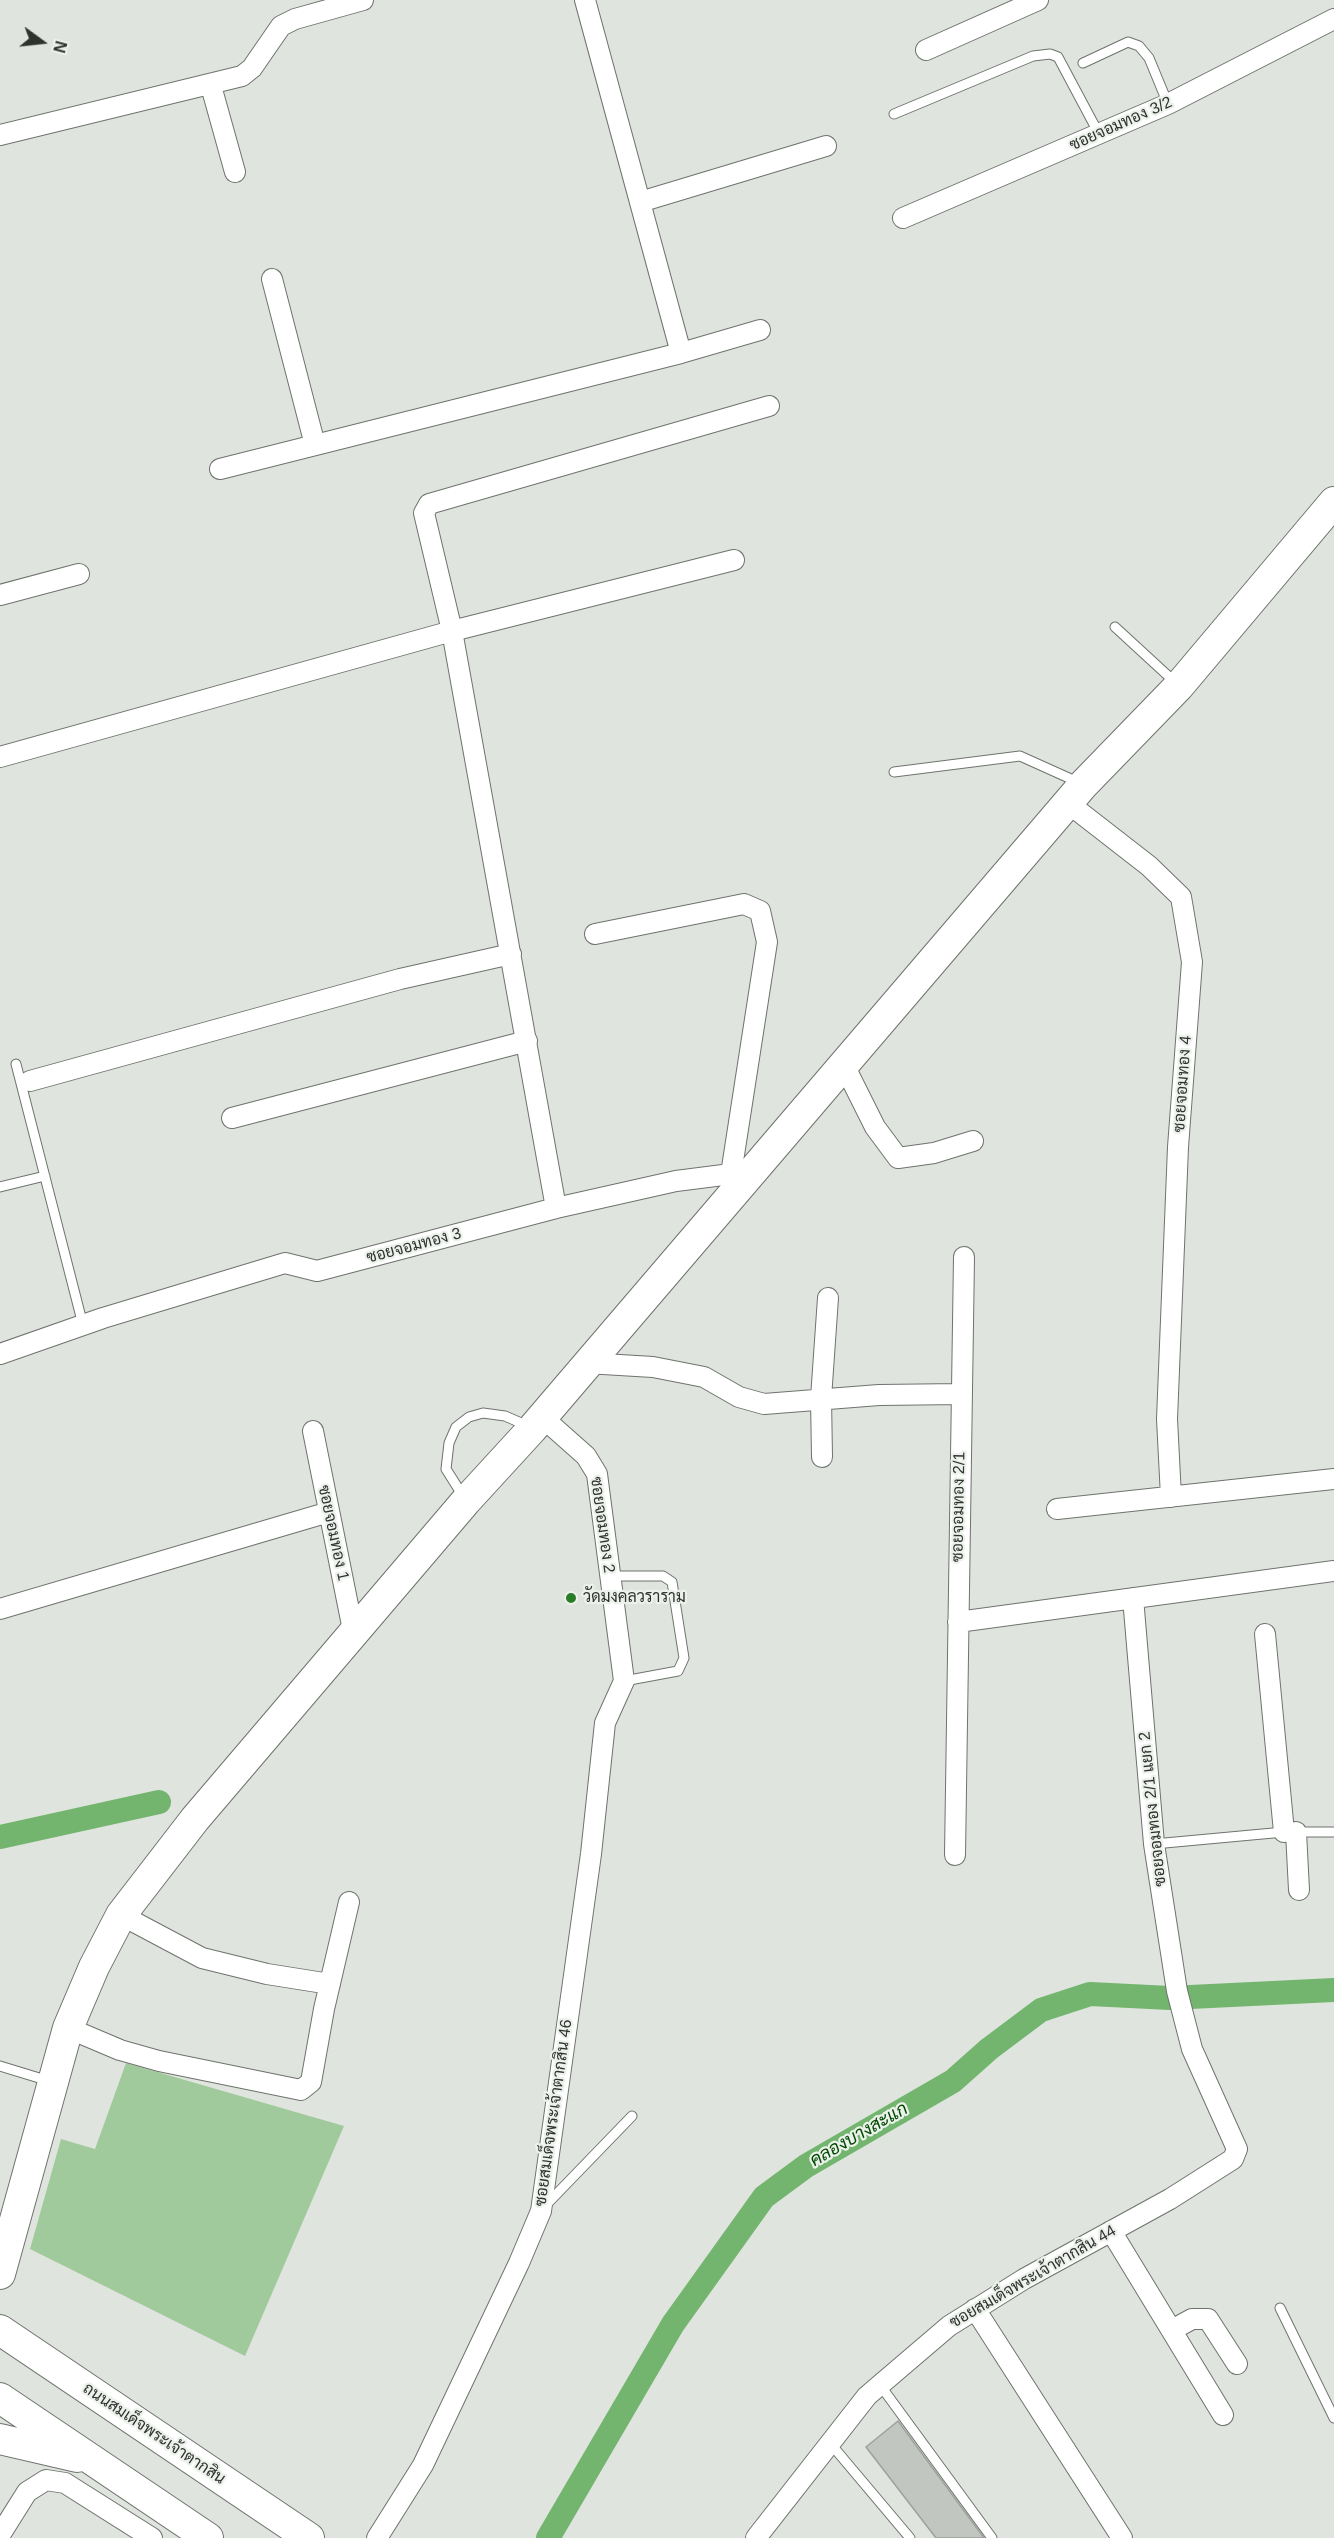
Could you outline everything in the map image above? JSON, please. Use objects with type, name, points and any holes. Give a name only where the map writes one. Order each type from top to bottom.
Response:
[{"type":"main road","points":[[0,2274],[68,2028],[94,1967],[121,1915],[195,1819],[466,1501],[537,1423],[741,1175],[844,1065],[1076,794],[1179,686],[1334,502]]},
{"type":"main road","points":[[0,2185],[16,2177],[30,2163]]},
{"type":"main road","name":"ถนนสมเด็จพระเจ้าตากสิน","points":[[0,2330],[309,2538]]},
{"type":"main road","points":[[0,2398],[208,2538]]},
{"type":"main road","points":[[0,2439],[97,2462]]},
{"type":"street","points":[[0,135],[72,116],[211,86],[242,76],[280,26],[295,19],[363,0]]},
{"type":"street","points":[[585,0],[681,353]]},
{"type":"street","points":[[926,50],[1038,0]]},
{"type":"street","name":"ซอยจอมทอง 3/2","points":[[903,218],[1168,104],[1334,19]]},
{"type":"street","points":[[211,86],[235,172]]},
{"type":"street","points":[[640,202],[826,146]]},
{"type":"street","points":[[272,279],[315,445]]},
{"type":"street","points":[[220,469],[681,353],[760,330]]},
{"type":"street","points":[[556,1208],[452,632],[423,513],[429,504],[769,406]]},
{"type":"street","points":[[0,757],[452,632],[734,560]]},
{"type":"street","points":[[0,595],[79,574]]},
{"type":"street","name":"ซอยจอมทอง 4","points":[[1076,794],[1181,897],[1192,962],[1178,1147],[1167,1419],[1171,1497]]},
{"type":"street","points":[[595,934],[744,904],[760,911],[767,942],[741,1175]]},
{"type":"street","points":[[30,1081],[399,979],[511,954]]},
{"type":"street","points":[[231,1118],[527,1041]]},
{"type":"street","points":[[844,1065],[875,1127],[898,1158],[934,1153],[973,1141]]},
{"type":"street","name":"ซอยจอมทอง 3","points":[[0,1354],[83,1325],[285,1263],[317,1271],[556,1208],[676,1181],[741,1175]]},
{"type":"street","name":"ซอยจอมทอง 2/1","points":[[955,1855],[963,1257]]},
{"type":"street","points":[[822,1457],[821,1398],[828,1298]]},
{"type":"street","points":[[586,1363],[654,1367],[704,1377],[739,1397],[764,1404],[821,1398],[960,1394]]},
{"type":"street","name":"ซอยจอมทอง 2","points":[[537,1423],[586,1456],[597,1474],[624,1681]]},
{"type":"street","name":"ซอยจอมทอง 1","points":[[313,1431],[354,1635]]},
{"type":"street","points":[[1057,1509],[1334,1479]]},
{"type":"street","points":[[0,1609],[329,1512]]},
{"type":"street","points":[[958,1622],[1334,1571]]},
{"type":"street","name":"ซอยจอมทอง 2/1 แยก 2","points":[[1133,1598],[1154,1844],[1183,2019]]},
{"type":"street","points":[[1265,1634],[1299,1890]]},
{"type":"street","name":"ซอยสมเด็จพระเจ้าตากสิน 46","points":[[378,2538],[423,2465],[519,2263],[541,2211],[591,1854],[605,1723],[624,1681]]},
{"type":"street","points":[[68,2028],[120,2050],[159,2061],[301,2090],[311,2082],[330,1983],[349,1902]]},
{"type":"street","points":[[121,1915],[202,1958],[267,1974],[330,1983]]},
{"type":"street","name":"ซอยสมเด็จพระเจ้าตากสิน 44","points":[[756,2538],[867,2396],[949,2326],[1233,2159],[1237,2149],[1192,2049],[1183,2019]]},
{"type":"street","points":[[1112,2231],[1223,2415]]},
{"type":"street","points":[[975,2309],[1122,2538]]},
{"type":"street","points":[[1172,2330],[1192,2319],[1208,2319],[1238,2364]]},
{"type":"street","points":[[0,2535],[27,2492],[46,2480],[65,2483],[152,2538]]},
{"type":"lane","points":[[1083,63],[1128,42],[1139,46],[1149,58],[1168,104]]},
{"type":"lane","points":[[894,114],[1033,56],[1050,54],[1058,57],[1099,134]]},
{"type":"lane","points":[[1115,627],[1179,686]]},
{"type":"lane","points":[[894,772],[1020,756],[1076,794]]},
{"type":"lane","points":[[16,1064],[83,1325]]},
{"type":"lane","points":[[0,1186],[45,1176]]},
{"type":"lane","points":[[466,1501],[446,1469],[449,1443],[456,1427],[469,1417],[483,1413],[537,1423]]},
{"type":"lane","points":[[610,1576],[663,1576],[672,1582],[684,1658],[678,1671],[624,1681]]},
{"type":"lane","points":[[1154,1844],[1290,1832],[1334,1832]]},
{"type":"lane","points":[[0,2066],[52,2082]]},
{"type":"lane","points":[[541,2211],[632,2116]]},
{"type":"lane","points":[[1280,2308],[1334,2418]]},
{"type":"lane","points":[[880,2385],[992,2538]]},
{"type":"lane","points":[[830,2443],[910,2538]]},
{"type":"green space","points":[[126,2063],[344,2126],[245,2356],[30,2249],[61,2139],[95,2149]]},
{"type":"building","points":[[898,2421],[984,2538],[936,2538],[866,2447]]},
{"type":"waterway","points":[[0,1837],[159,1802]]},
{"type":"waterway","name":"คลองบางสะแก","points":[[548,2538],[673,2324],[764,2197],[806,2166],[953,2081],[989,2049],[1041,2010],[1090,1994],[1170,1998],[1334,1990]]},
{"type":"place","name":"วัดมงคลวราราม","points":[[571,1598]]}]
